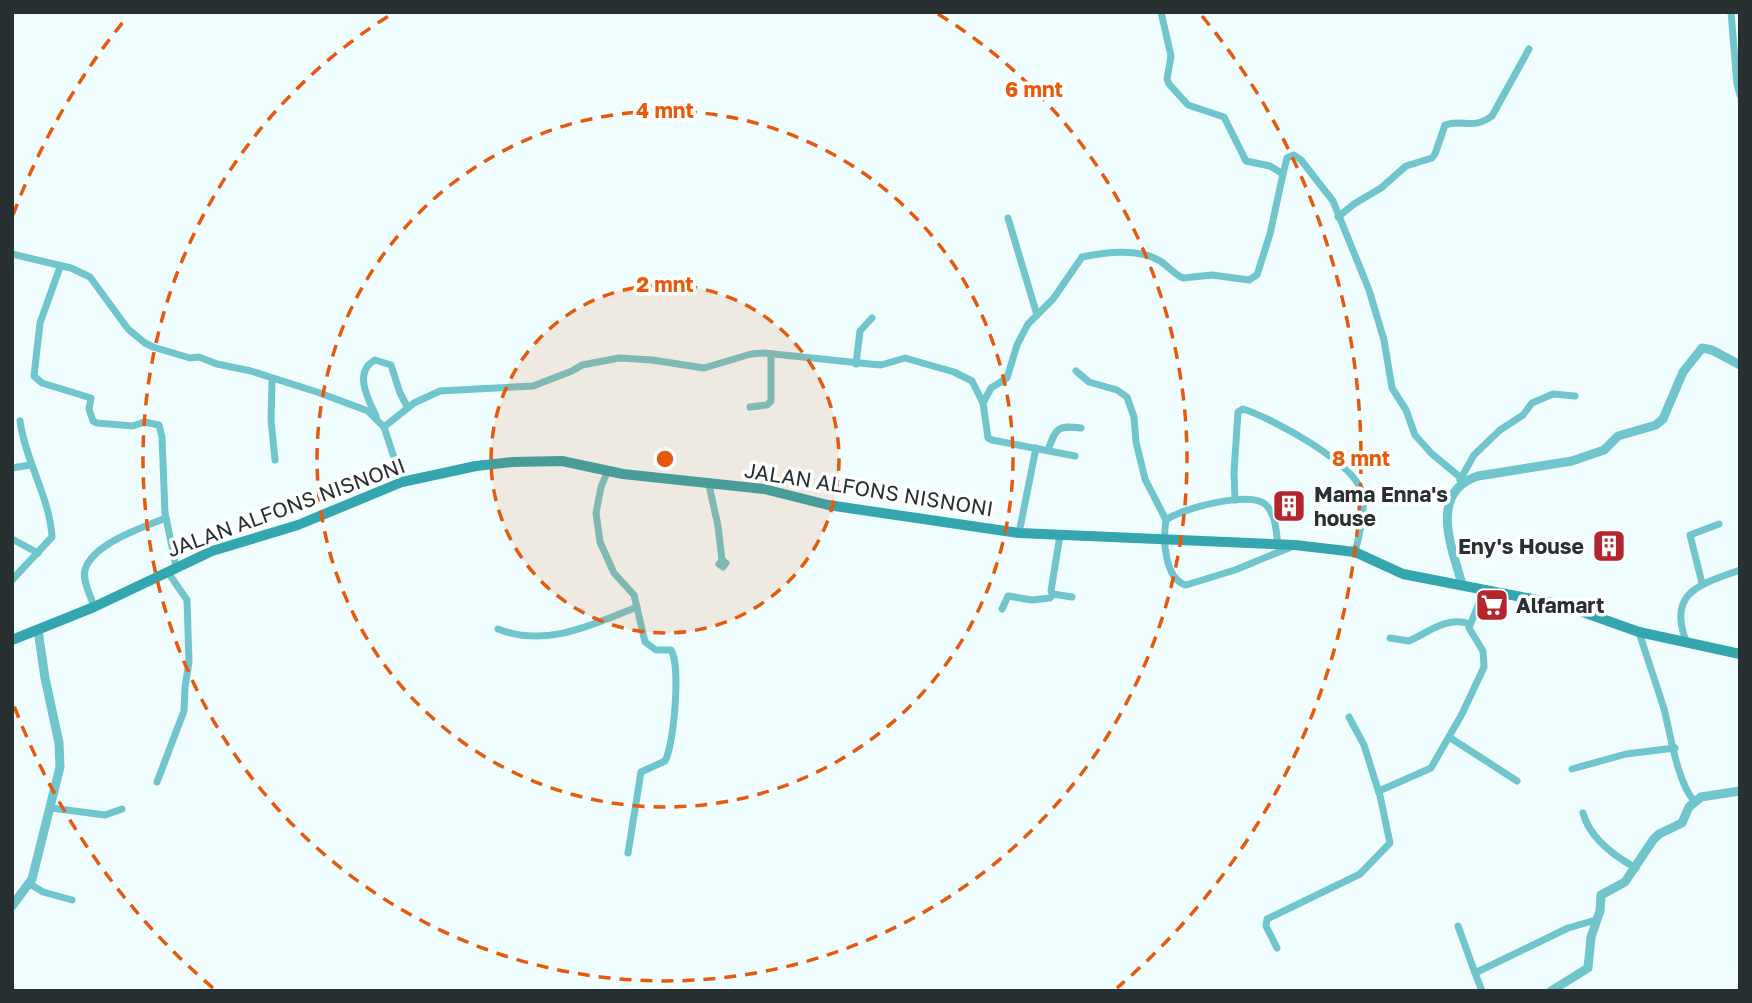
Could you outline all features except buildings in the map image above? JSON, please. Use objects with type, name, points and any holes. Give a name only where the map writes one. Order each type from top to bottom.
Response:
[{"type":"main road","name":"JALAN ALFONS NISNONI","points":[[12,640],[94,607],[212,551],[320,517],[401,482],[461,469],[513,462],[562,461],[623,474],[764,489],[828,505],[1019,533],[1295,545],[1354,552],[1404,574],[1563,606],[1639,632],[1740,654]]},
{"type":"street","points":[[1161,12],[1171,56],[1167,79],[1171,88],[1188,105],[1224,117],[1246,161],[1270,166],[1283,174]]},
{"type":"street","points":[[1731,12],[1740,95]]},
{"type":"street","points":[[1338,217],[1381,188],[1406,166],[1432,158],[1445,125],[1472,125],[1482,123],[1492,116],[1529,49]]},
{"type":"street","points":[[983,403],[991,388],[1007,379],[1017,345],[1028,324],[1053,299],[1084,256],[1143,254],[1163,262],[1183,278],[1212,275],[1241,280],[1253,279],[1263,261],[1287,158],[1291,155],[1297,156],[1329,193],[1369,290],[1384,340],[1392,388],[1401,400],[1415,435],[1459,483]]},
{"type":"street","points":[[1008,218],[1037,315]]},
{"type":"street","points":[[12,254],[71,268],[90,277],[99,286],[116,315],[145,344],[190,358],[199,357],[251,371],[272,380],[317,392],[368,411],[376,417]]},
{"type":"street","points":[[60,267],[40,323],[34,376],[42,383],[91,398],[89,409],[93,421],[97,423],[133,426],[144,422],[159,425],[162,437],[166,518],[172,569],[187,600],[189,662],[184,712],[158,782]]},
{"type":"street","points":[[856,364],[860,331],[872,318]]},
{"type":"street","points":[[1459,483],[1478,476],[1572,461],[1604,450],[1618,436],[1656,425],[1663,419],[1683,372],[1702,348],[1712,350],[1740,365]]},
{"type":"street","points":[[384,427],[408,408],[440,391],[533,386],[582,365],[609,360],[652,360],[704,368],[751,354],[881,365],[905,358],[954,372],[972,381],[983,403],[988,438],[1075,456]]},
{"type":"street","points":[[750,407],[767,405],[771,401],[771,354]]},
{"type":"street","points":[[401,482],[384,427],[366,395],[363,381],[366,367],[375,360],[391,365],[408,408]]},
{"type":"street","points":[[1076,371],[1089,382],[1119,391],[1126,397],[1134,417],[1136,442],[1145,479],[1166,520],[1172,575],[1178,582],[1186,585],[1198,583],[1295,545]]},
{"type":"street","points":[[272,380],[271,420],[275,460]]},
{"type":"street","points":[[1462,584],[1447,528],[1448,509],[1474,455],[1500,430],[1523,415],[1532,403],[1553,394],[1575,396]]},
{"type":"street","points":[[1235,500],[1238,412],[1243,409],[1266,416],[1301,437],[1344,468],[1360,486],[1364,504],[1354,552]]},
{"type":"street","points":[[12,580],[52,537],[52,529],[23,440],[20,421]]},
{"type":"street","points":[[1048,450],[1059,428],[1081,428]]},
{"type":"street","points":[[1019,533],[1036,448]]},
{"type":"street","points":[[12,468],[30,465]]},
{"type":"street","points":[[608,470],[601,487],[596,513],[598,533],[614,573],[630,588],[645,642],[656,650],[671,650],[675,657],[676,674],[670,746],[664,761],[641,772],[628,853]]},
{"type":"street","points":[[709,485],[722,560]]},
{"type":"street","points":[[1166,520],[1180,511],[1247,498],[1262,502],[1266,506],[1274,520],[1278,545]]},
{"type":"street","points":[[94,607],[84,573],[88,564],[123,534],[166,518]]},
{"type":"street","points":[[1702,583],[1690,535],[1719,524]]},
{"type":"street","points":[[1053,594],[1051,592],[1060,535]]},
{"type":"street","points":[[12,540],[38,553]]},
{"type":"street","points":[[1686,641],[1681,629],[1682,604],[1695,587],[1740,570]]},
{"type":"street","points":[[1379,793],[1431,768],[1462,714],[1484,671],[1483,651],[1471,634],[1469,624],[1485,590]]},
{"type":"street","points":[[1053,594],[1072,597]]},
{"type":"street","points":[[1002,609],[1009,596],[1032,600],[1050,598],[1053,594]]},
{"type":"street","points":[[498,629],[533,637],[561,635],[637,607]]},
{"type":"street","points":[[1391,638],[1409,641],[1438,625],[1461,621],[1469,624]]},
{"type":"street","points":[[12,906],[30,884],[60,767],[59,743],[38,630]]},
{"type":"street","points":[[1639,632],[1675,748],[1679,773],[1694,801]]},
{"type":"street","points":[[1277,948],[1266,926],[1266,920],[1360,874],[1390,842],[1390,833],[1364,745],[1349,717]]},
{"type":"street","points":[[1448,737],[1517,780]]},
{"type":"street","points":[[1572,769],[1626,754],[1675,748]]},
{"type":"street","points":[[1551,991],[1588,968],[1591,937],[1603,893],[1625,881],[1653,840],[1684,821],[1694,801],[1707,796],[1740,791]]},
{"type":"street","points":[[51,808],[106,815],[122,809]]},
{"type":"street","points":[[1583,813],[1586,823],[1606,848],[1636,868]]},
{"type":"street","points":[[30,884],[43,892],[72,900]]},
{"type":"street","points":[[1475,973],[1568,928],[1597,920]]},
{"type":"street","points":[[1458,926],[1482,991]]},
{"type":"place","name":"Mama Enna's house","points":[[1289,506]]},
{"type":"place","name":"Eny's House","points":[[1609,546]]},
{"type":"place","name":"Alfamart","points":[[1492,605]]}]
